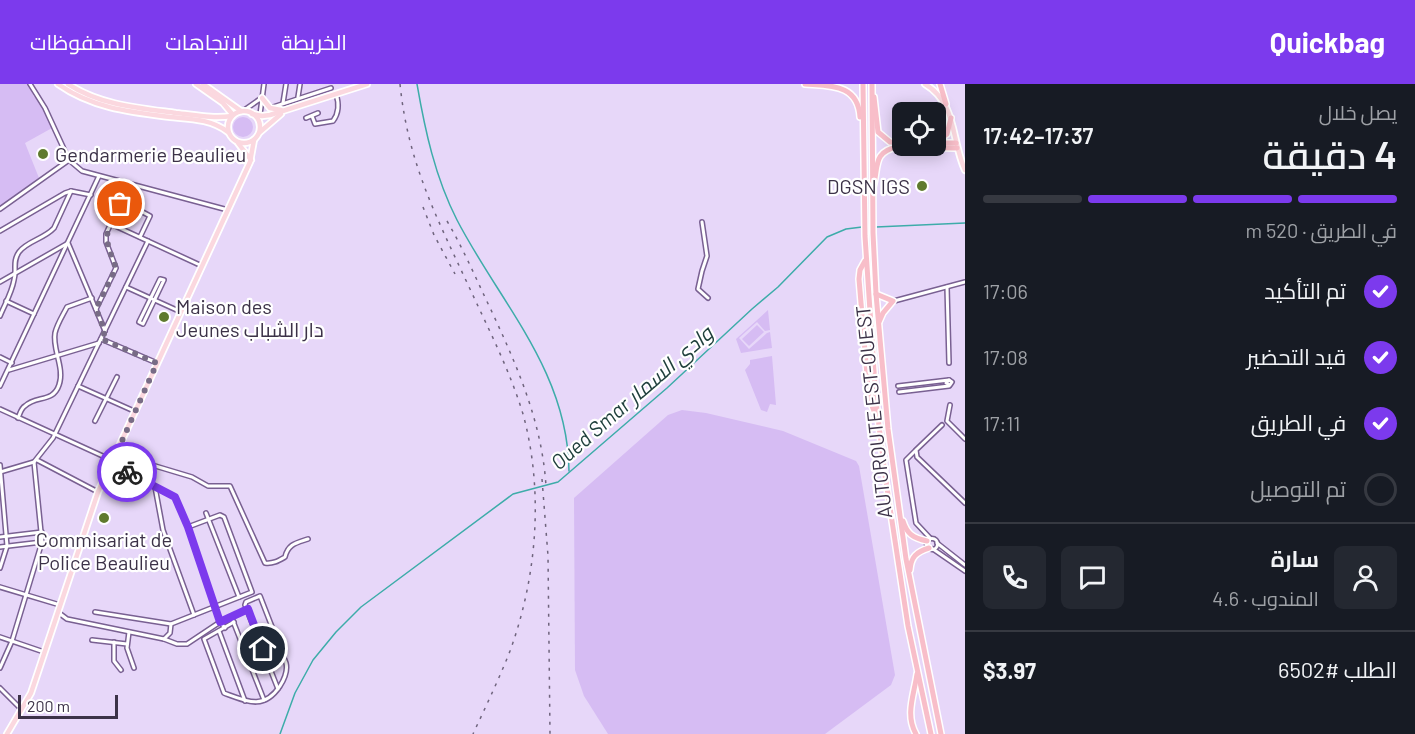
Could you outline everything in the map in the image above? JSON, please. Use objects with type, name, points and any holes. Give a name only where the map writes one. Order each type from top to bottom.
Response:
[{"type":"highway","points":[[805,84],[844,89],[852,95],[858,102],[860,111],[863,151]]},
{"type":"highway","name":"AUTOROUTE EST-OUEST","points":[[864,84],[864,214],[871,347],[878,420],[906,614],[931,734]]},
{"type":"highway","points":[[940,84],[945,102]]},
{"type":"highway","points":[[872,86],[878,132],[892,142]]},
{"type":"highway","name":"AUTOROUTE EST-OUEST","points":[[872,86],[871,194],[885,406],[897,504],[912,593],[941,734]]},
{"type":"highway","points":[[946,135],[951,118]]},
{"type":"highway","points":[[946,144],[957,145]]},
{"type":"highway","points":[[871,194],[878,159],[885,151],[897,147],[957,145]]},
{"type":"highway","points":[[876,294],[893,302],[878,323]]},
{"type":"highway","points":[[897,504],[909,533],[916,538],[928,540]]},
{"type":"highway","points":[[912,593],[911,561],[917,553],[931,549]]},
{"type":"highway","points":[[916,734],[911,725],[910,711],[918,670]]},
{"type":"main road","points":[[58,84],[86,100],[127,109],[219,118],[233,116],[242,111]]},
{"type":"main road","points":[[68,84],[97,99],[127,109]]},
{"type":"main road","points":[[196,84],[226,105],[233,116]]},
{"type":"main road","points":[[203,84],[242,111],[259,119]]},
{"type":"main road","points":[[259,119],[367,84]]},
{"type":"main road","points":[[925,84],[939,94],[945,102]]},
{"type":"main road","points":[[262,98],[270,108],[286,110]]},
{"type":"main road","points":[[946,104],[965,170]]},
{"type":"main road","points":[[219,118],[226,105]]},
{"type":"main road","points":[[135,110],[211,122],[228,132],[246,150],[251,160]]},
{"type":"main road","points":[[237,142],[246,143],[255,138],[270,121],[286,110]]},
{"type":"main road","points":[[228,132],[228,123],[233,116]]},
{"type":"main road","points":[[7,734],[31,693],[98,492],[251,160],[255,138],[259,132],[259,119]]},
{"type":"street","points":[[30,84],[45,108],[69,160],[78,169],[228,210]]},
{"type":"street","points":[[259,119],[264,84]]},
{"type":"street","points":[[283,103],[286,84]]},
{"type":"street","points":[[298,98],[300,84]]},
{"type":"street","points":[[314,92],[316,84]]},
{"type":"street","points":[[270,108],[331,88]]},
{"type":"street","points":[[312,116],[315,124],[333,121],[337,111],[336,94]]},
{"type":"street","points":[[242,111],[262,98]]},
{"type":"street","points":[[306,118],[318,113]]},
{"type":"street","points":[[0,209],[69,160]]},
{"type":"street","points":[[0,386],[99,176]]},
{"type":"street","points":[[96,309],[116,268],[106,242],[106,234],[129,184]]},
{"type":"street","points":[[0,231],[52,199],[71,191],[91,195]]},
{"type":"street","points":[[0,316],[16,273],[14,262],[19,252],[25,246],[50,233],[71,191]]},
{"type":"street","points":[[137,209],[150,216],[140,237]]},
{"type":"street","points":[[702,222],[707,256],[698,289],[708,298]]},
{"type":"street","points":[[110,224],[202,266]]},
{"type":"street","points":[[1,472],[35,461],[55,434],[148,241]]},
{"type":"street","points":[[0,282],[68,243]]},
{"type":"street","points":[[68,243],[105,332]]},
{"type":"street","points":[[153,299],[143,324],[139,322],[153,299],[164,280],[160,279],[153,299]]},
{"type":"street","points":[[893,302],[965,282]]},
{"type":"street","points":[[126,287],[181,312]]},
{"type":"street","points":[[947,287],[949,363]]},
{"type":"street","points":[[18,418],[23,406],[48,398],[55,393],[60,384],[60,371],[55,334],[67,307],[92,298]]},
{"type":"street","points":[[6,302],[34,314]]},
{"type":"street","points":[[8,370],[100,341],[157,363]]},
{"type":"street","points":[[0,357],[12,363]]},
{"type":"street","points":[[95,421],[117,377]]},
{"type":"street","points":[[898,386],[949,380],[952,382],[949,386],[899,392]]},
{"type":"street","points":[[78,386],[135,411]]},
{"type":"street","points":[[950,405],[947,421],[965,439]]},
{"type":"street","points":[[0,409],[118,463],[152,465],[192,477],[208,486],[230,486],[265,562],[280,560],[285,557],[287,548],[308,539]]},
{"type":"street","points":[[928,540],[918,527],[914,516],[906,460],[942,425]]},
{"type":"street","points":[[916,450],[917,457],[965,503]]},
{"type":"street","points":[[35,461],[98,492]]},
{"type":"street","points":[[0,668],[12,641],[42,542],[35,461]]},
{"type":"street","points":[[113,461],[122,469],[175,497],[188,527],[220,622],[225,628]]},
{"type":"street","points":[[0,465],[7,536],[7,546],[0,568]]},
{"type":"street","points":[[155,487],[163,530],[194,615]]},
{"type":"street","points":[[206,513],[239,597]]},
{"type":"street","points":[[95,612],[171,624],[250,593],[252,590],[224,517],[220,515],[188,527]]},
{"type":"street","points":[[0,537],[42,532]]},
{"type":"street","points":[[928,540],[935,539],[965,565]]},
{"type":"street","points":[[928,540],[926,545],[965,571]]},
{"type":"street","points":[[0,547],[42,542]]},
{"type":"street","points":[[931,549],[937,543]]},
{"type":"street","points":[[0,586],[60,605]]},
{"type":"street","points":[[234,622],[204,639],[224,693],[245,701],[264,700],[272,698],[278,689],[285,678],[287,667],[260,596],[246,602],[278,689]]},
{"type":"street","points":[[57,612],[68,619],[164,639],[177,644],[187,644],[220,622],[248,609]]},
{"type":"street","points":[[231,617],[264,700]]},
{"type":"street","points":[[164,639],[170,633],[171,624]]},
{"type":"street","points":[[219,631],[245,701]]},
{"type":"street","points":[[129,632],[128,653],[134,668]]},
{"type":"street","points":[[0,638],[44,652]]},
{"type":"street","points":[[92,640],[127,644]]},
{"type":"street","points":[[114,642],[114,661],[121,670]]},
{"type":"street","points":[[0,688],[22,711]]},
{"type":"shaded area","points":[[0,84],[28,84],[34,97],[39,99],[52,128],[25,143],[39,178],[0,208]]},
{"type":"shaded area","points":[[243,117],[250,120],[253,127],[250,134],[243,137],[236,134],[233,127],[236,120]]},
{"type":"shaded area","points":[[768,310],[770,330],[765,331],[757,322],[739,338],[749,349],[770,332],[772,348],[741,353],[736,339]]},
{"type":"shaded area","points":[[757,325],[764,332],[749,346],[742,339]]},
{"type":"shaded area","points":[[772,356],[776,405],[770,404],[767,412],[761,410],[745,370],[750,360]]},
{"type":"shaded area","points":[[682,410],[706,413],[783,431],[856,461],[859,466],[895,675],[891,685],[825,734],[608,734],[584,696],[575,670],[574,498],[668,415]]},
{"type":"waterway","points":[[417,84],[432,153],[449,204],[474,251],[529,339],[557,401],[566,435],[569,471]]},
{"type":"waterway","name":"Oued Smar وادي السمار","points":[[876,227],[965,223]]},
{"type":"waterway","name":"Oued Smar وادي السمار","points":[[280,734],[295,693],[313,660],[361,607],[513,494],[558,482],[667,388],[778,287],[827,237],[846,229],[862,227]]},
{"type":"railway","points":[[400,84],[404,113],[417,165],[435,214],[512,382],[523,414],[534,473],[534,534],[532,564],[526,594],[510,651],[473,734]]},
{"type":"railway","points":[[423,207],[434,235],[455,274]]},
{"type":"railway","points":[[447,221],[502,333],[527,396],[540,440],[546,486]]},
{"type":"railway","points":[[542,479],[548,556],[550,734]]},
{"type":"way so far","points":[[120,204],[106,234],[106,242],[116,268],[96,309],[105,332],[101,339],[157,363],[113,461],[127,472]]},
{"type":"place","name":"Gendarmerie Beaulieu","points":[[43,154]]},
{"type":"place","name":"DGSN IGS","points":[[922,186]]},
{"type":"place","name":"Maison des Jeunes دار الشباب","points":[[164,317]]},
{"type":"place","name":"Commisariat de Police Beaulieu","points":[[104,518]]},
{"type":"route","points":[[127,472],[175,497],[188,527],[220,622],[248,609],[263,649]]}]
